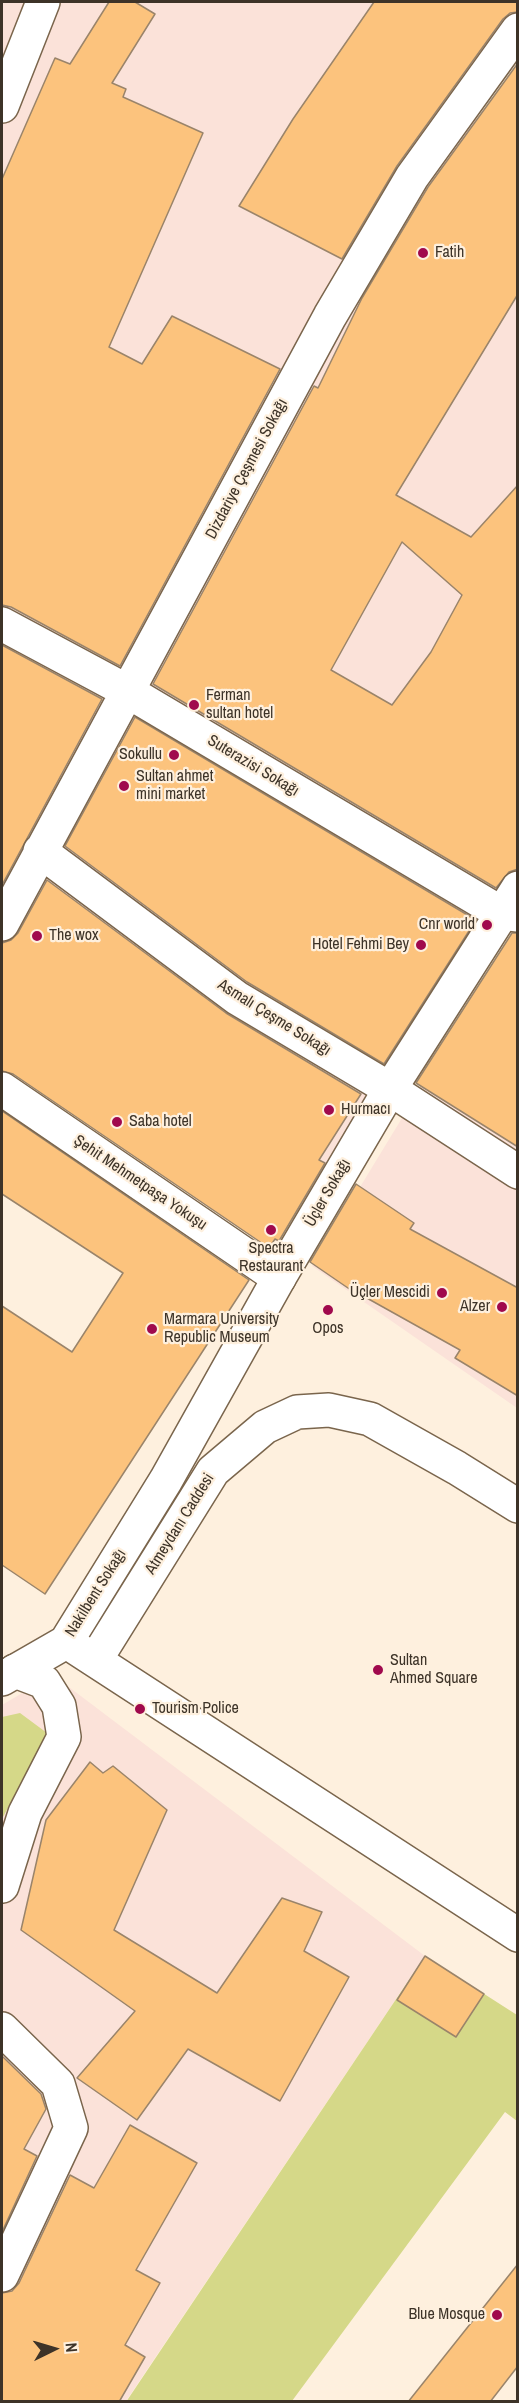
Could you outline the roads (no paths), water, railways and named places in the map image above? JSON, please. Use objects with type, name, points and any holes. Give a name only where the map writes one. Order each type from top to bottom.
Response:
[{"type":"street","points":[[2,106],[43,2]]},
{"type":"street","name":"Dizdariye Çeşmesi Sokağı","points":[[2,924],[330,316],[412,177],[518,30]]},
{"type":"street","name":"Suterazisi Sokağı","points":[[2,624],[512,905]]},
{"type":"street","name":"Asmalı Çeşme Sokağı","points":[[40,851],[237,998],[390,1089],[518,1172]]},
{"type":"street","name":"Üçler Sokağı","points":[[166,1480],[279,1278],[390,1089],[512,905]]},
{"type":"street","name":"Şehit Mehmetpaşa Yokuşu","points":[[2,1089],[279,1278]]},
{"type":"street","name":"Atmeydanı Caddesi","points":[[96,1659],[213,1470],[265,1427],[297,1412],[329,1410],[370,1419],[457,1468],[518,1506]]},
{"type":"street","name":"Nakilbent Sokağı","points":[[8,1675],[66,1642],[166,1480]]},
{"type":"street","points":[[66,1642],[96,1659],[518,1935]]},
{"type":"street","points":[[2,1886],[26,1813],[64,1737],[59,1706],[44,1682],[8,1675]]},
{"type":"street","points":[[2,2029],[58,2084],[71,2128],[2,2275]]},
{"type":"place","name":"Fatih","points":[[423,253]]},
{"type":"place","name":"Ferman sultan hotel","points":[[194,705]]},
{"type":"place","name":"Sokullu","points":[[174,755]]},
{"type":"place","name":"Sultan ahmet mini market","points":[[124,786]]},
{"type":"place","name":"Cnr world","points":[[487,925]]},
{"type":"place","name":"The wox","points":[[37,936]]},
{"type":"place","name":"Hotel Fehmi Bey","points":[[421,945]]},
{"type":"place","name":"Hurmacı","points":[[329,1110]]},
{"type":"place","name":"Saba hotel","points":[[117,1122]]},
{"type":"place","name":"Spectra Restaurant","points":[[271,1230]]},
{"type":"place","name":"Üçler Mescidi","points":[[442,1293]]},
{"type":"place","name":"Alzer","points":[[502,1307]]},
{"type":"place","name":"Opos","points":[[328,1310]]},
{"type":"place","name":"Marmara University Republic Museum","points":[[152,1329]]},
{"type":"place","name":"Sultan Ahmed Square","points":[[378,1670]]},
{"type":"place","name":"Tourism Police","points":[[140,1709]]},
{"type":"place","name":"Blue Mosque","points":[[497,2315]]}]
